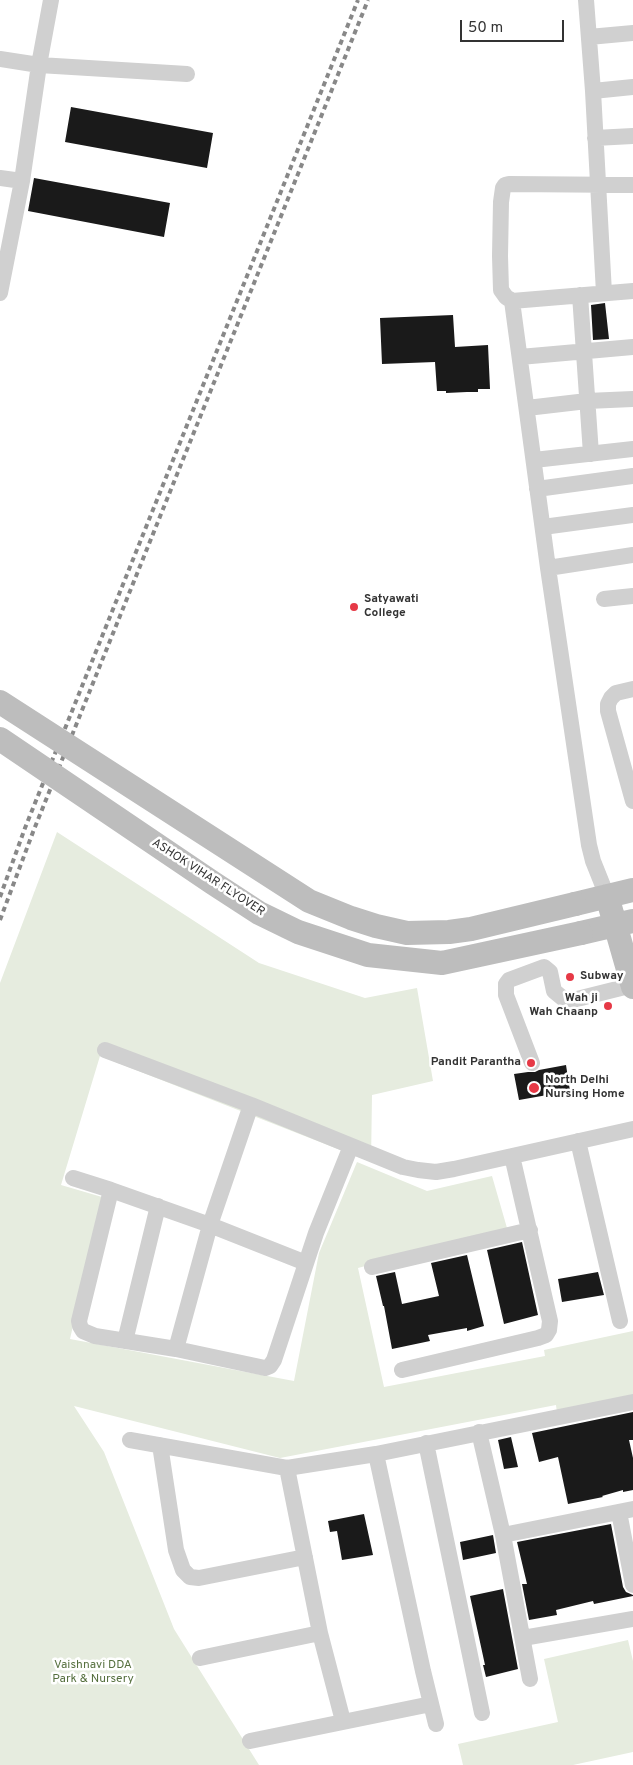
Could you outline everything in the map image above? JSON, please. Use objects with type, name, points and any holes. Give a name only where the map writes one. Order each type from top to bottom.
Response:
[{"type":"main road","points":[[0,702],[309,901],[376,926],[406,933],[449,932],[471,929],[633,890]]},
{"type":"main road","name":"ASHOK VIHAR FLYOVER","points":[[0,740],[259,913],[298,932],[368,954],[442,963],[624,923]]},
{"type":"main road","points":[[607,896],[624,923],[633,986]]},
{"type":"street","points":[[0,293],[22,181],[39,65],[51,0]]},
{"type":"street","points":[[586,0],[604,293]]},
{"type":"street","points":[[588,36],[633,34]]},
{"type":"street","points":[[0,59],[39,65],[187,74]]},
{"type":"street","points":[[593,90],[633,87]]},
{"type":"street","points":[[595,138],[633,136]]},
{"type":"street","points":[[0,178],[22,181]]},
{"type":"street","points":[[633,185],[509,184],[503,188],[500,224],[501,290],[512,301],[633,290]]},
{"type":"street","points":[[580,295],[591,454]]},
{"type":"street","points":[[512,301],[542,527],[588,845],[607,896]]},
{"type":"street","points":[[520,357],[633,346]]},
{"type":"street","points":[[527,408],[587,401],[633,399]]},
{"type":"street","points":[[534,460],[633,449]]},
{"type":"street","points":[[537,489],[633,476]]},
{"type":"street","points":[[542,527],[633,515]]},
{"type":"street","points":[[548,568],[633,555]]},
{"type":"street","points":[[604,599],[633,596]]},
{"type":"street","points":[[633,689],[616,693],[608,704],[608,711],[629,766],[633,801]]},
{"type":"street","points":[[532,1063],[506,995],[506,984],[509,980],[544,967],[550,972],[554,991],[565,1000],[573,1000],[633,986]]},
{"type":"street","points":[[105,1050],[250,1105],[403,1167],[436,1172],[633,1129]]},
{"type":"street","points":[[176,1349],[210,1225],[250,1105]]},
{"type":"street","points":[[578,1141],[620,1322]]},
{"type":"street","points":[[111,1190],[79,1320],[80,1326],[89,1334],[176,1349],[265,1368],[270,1366],[274,1360],[316,1234],[350,1146]]},
{"type":"street","points":[[402,1370],[538,1338],[546,1335],[549,1330],[550,1321],[512,1156]]},
{"type":"street","points":[[73,1178],[158,1206],[306,1263]]},
{"type":"street","points":[[125,1341],[158,1206]]},
{"type":"street","points":[[372,1267],[530,1230]]},
{"type":"street","points":[[130,1440],[287,1468],[376,1454],[633,1402]]},
{"type":"street","points":[[480,1432],[503,1535],[530,1679]]},
{"type":"street","points":[[426,1443],[482,1712]]},
{"type":"street","points":[[160,1445],[176,1550],[183,1570],[190,1576],[199,1578],[305,1557]]},
{"type":"street","points":[[376,1454],[436,1724]]},
{"type":"street","points":[[287,1468],[320,1633],[343,1721]]},
{"type":"street","points":[[503,1535],[626,1510],[633,1585]]},
{"type":"street","points":[[523,1638],[633,1619]]},
{"type":"street","points":[[200,1658],[320,1633]]},
{"type":"street","points":[[250,1741],[431,1704]]},
{"type":"green space","name":"Vaishnavi DDA Park & Nursery","points":[[57,832],[259,963],[365,998],[417,988],[433,1081],[372,1095],[371,1162],[100,1056],[61,1185],[102,1197],[70,1339],[294,1381],[319,1253],[357,1162],[427,1191],[492,1176],[507,1228],[358,1268],[384,1387],[545,1356],[544,1350],[633,1331],[633,1396],[557,1413],[556,1405],[280,1458],[74,1406],[104,1452],[174,1629],[259,1765],[0,1765],[0,983]]},
{"type":"green space","points":[[628,1640],[633,1661],[633,1752],[573,1765],[463,1765],[458,1744],[558,1722],[544,1659]]},
{"type":"building","points":[[71,107],[213,133],[207,168],[65,142]]},
{"type":"building","points":[[34,178],[170,203],[164,237],[28,211]]},
{"type":"building","points":[[605,303],[609,339],[593,340],[591,305]]},
{"type":"building","points":[[453,315],[455,347],[488,345],[490,389],[478,389],[478,392],[446,393],[446,391],[437,391],[435,362],[382,364],[380,318]]},
{"type":"building","points":[[566,1065],[570,1091],[519,1100],[514,1074],[535,1072]]},
{"type":"building","points":[[522,1242],[538,1315],[504,1324],[487,1250]]},
{"type":"building","points":[[467,1255],[484,1326],[467,1331],[467,1328],[428,1335],[430,1341],[392,1349],[376,1276],[395,1272],[402,1304],[439,1296],[431,1263]]},
{"type":"building","points":[[598,1272],[604,1295],[562,1302],[558,1279]]},
{"type":"building","points":[[633,1412],[633,1440],[629,1440],[633,1458],[633,1490],[623,1492],[623,1490],[603,1497],[568,1504],[558,1457],[539,1462],[532,1433]]},
{"type":"building","points":[[511,1437],[518,1467],[504,1469],[498,1440]]},
{"type":"building","points":[[364,1514],[373,1555],[342,1560],[337,1531],[330,1532],[328,1521]]},
{"type":"building","points":[[611,1524],[623,1587],[626,1592],[633,1596],[594,1604],[593,1601],[556,1610],[557,1615],[529,1620],[522,1584],[527,1584],[517,1542]]},
{"type":"building","points":[[493,1535],[496,1553],[463,1560],[460,1542]]},
{"type":"building","points":[[503,1589],[518,1669],[486,1677],[470,1596]]},
{"type":"railway","points":[[0,897],[25,828],[358,0]]},
{"type":"railway","points":[[0,920],[33,832],[368,0]]},
{"type":"place","name":"Satyawati College","points":[[354,607]]},
{"type":"place","name":"Subway","points":[[570,977]]},
{"type":"place","name":"Wah ji Wah Chaanp","points":[[608,1006]]},
{"type":"place","name":"Pandit Parantha","points":[[531,1063]]},
{"type":"place","name":"North Delhi Nursing Home","points":[[534,1088]]}]
